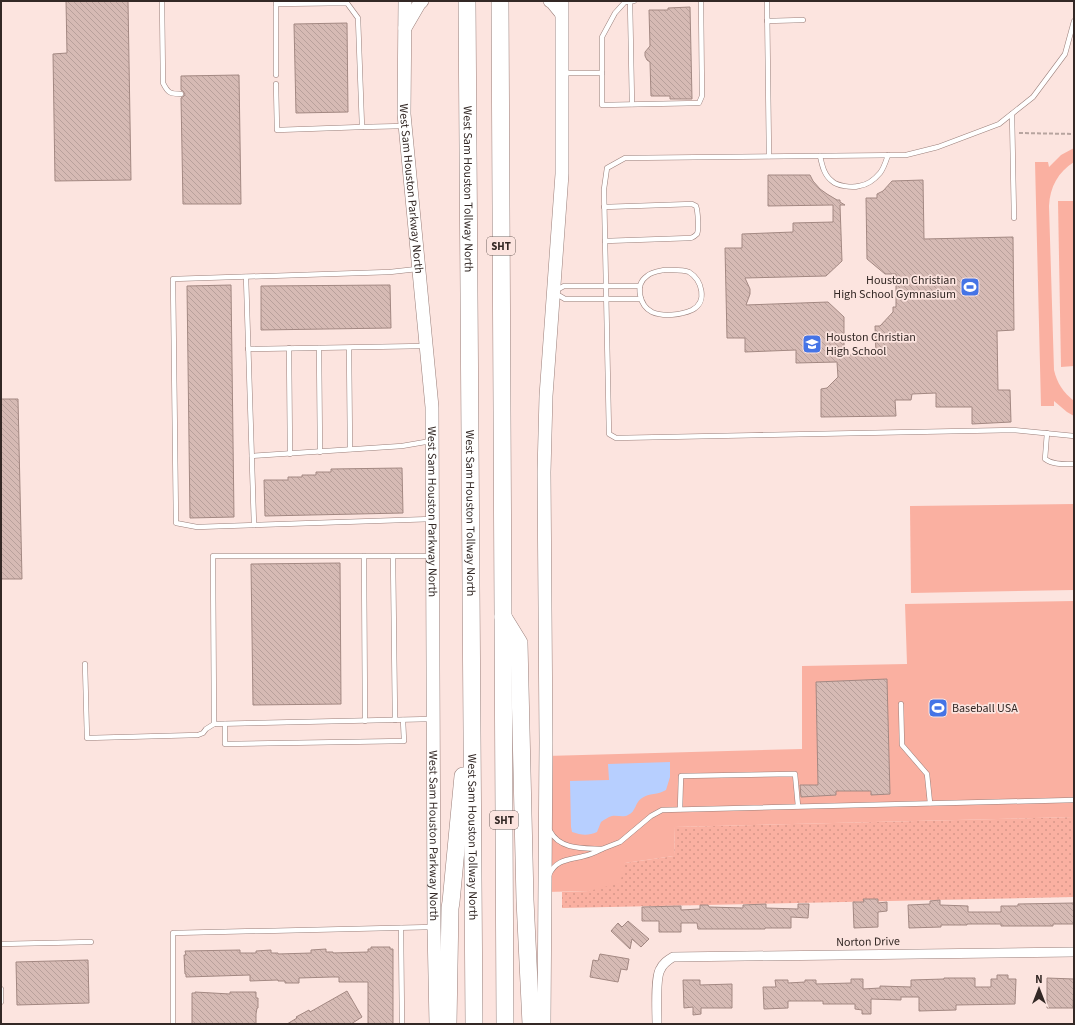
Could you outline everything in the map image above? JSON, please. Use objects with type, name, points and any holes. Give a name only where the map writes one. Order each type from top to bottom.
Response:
[{"type":"highway","name":"West Sam Houston Tollway North","points":[[468,8],[474,1024]]},
{"type":"highway","name":"SHT","points":[[500,8],[505,1024]]},
{"type":"highway","points":[[503,616],[519,643],[525,900],[531,1024]]},
{"type":"highway","points":[[448,1024],[450,908],[452,902],[472,672]]},
{"type":"main road","points":[[395,1],[405,28]]},
{"type":"main road","name":"West Sam Houston Parkway North","points":[[405,1],[405,126],[432,407],[434,927],[436,1024]]},
{"type":"main road","points":[[405,28],[422,1]]},
{"type":"main road","points":[[550,1],[562,7]]},
{"type":"main road","points":[[544,1024],[546,742],[544,472],[546,396],[562,174],[562,7],[569,1]]},
{"type":"street","name":"Norton Drive","points":[[657,1024],[657,983],[659,971],[664,962],[673,957],[1074,952]]},
{"type":"lane","points":[[162,1],[163,83],[167,90],[172,94],[181,94]]},
{"type":"lane","points":[[630,1],[632,104]]},
{"type":"lane","points":[[634,1],[625,2],[615,13],[602,37],[602,105],[699,103],[702,96],[701,1]]},
{"type":"lane","points":[[767,1],[769,156]]},
{"type":"lane","points":[[276,75],[276,3],[347,3],[358,18],[362,127]]},
{"type":"lane","points":[[767,21],[803,20]]},
{"type":"lane","points":[[1074,21],[1065,54],[1033,97],[999,124],[938,147],[906,155],[625,158],[607,168],[604,189],[609,434],[616,438],[1014,430],[1074,436]]},
{"type":"lane","points":[[562,73],[602,73]]},
{"type":"lane","points":[[276,84],[277,130],[405,126]]},
{"type":"lane","points":[[1012,114],[1014,218]]},
{"type":"lane","points":[[820,156],[827,176],[833,182],[843,186],[859,187],[870,182],[881,172],[888,155]]},
{"type":"lane","points":[[604,207],[692,204],[696,206],[697,210],[698,232],[696,236],[691,238],[605,241]]},
{"type":"lane","points":[[419,269],[390,272],[173,279],[176,523],[197,527],[432,519]]},
{"type":"lane","points":[[664,270],[688,272],[696,278],[701,287],[701,301],[696,308],[690,311],[674,314],[662,314],[652,311],[643,305],[640,286],[643,279],[647,275],[664,270]]},
{"type":"lane","points":[[246,277],[254,525]]},
{"type":"lane","points":[[640,286],[564,286],[553,292],[564,299],[641,299]]},
{"type":"lane","points":[[248,349],[426,346]]},
{"type":"lane","points":[[289,348],[290,454]]},
{"type":"lane","points":[[319,348],[320,452]]},
{"type":"lane","points":[[348,348],[350,450]]},
{"type":"lane","points":[[1047,433],[1045,459],[1049,462],[1060,464],[1074,464]]},
{"type":"lane","points":[[252,456],[402,446],[432,441]]},
{"type":"lane","points":[[214,724],[213,556],[432,556]]},
{"type":"lane","points":[[364,556],[365,721]]},
{"type":"lane","points":[[393,556],[395,720]]},
{"type":"lane","points":[[85,664],[87,738],[198,735],[214,724],[433,719]]},
{"type":"lane","points":[[901,704],[902,745],[927,774],[930,803]]},
{"type":"lane","points":[[225,724],[225,744],[404,741],[403,720]]},
{"type":"lane","points":[[680,809],[681,776],[795,774],[798,806]]},
{"type":"lane","points":[[545,884],[552,868],[564,860],[585,856],[620,842],[651,816],[662,810],[1074,800]]},
{"type":"lane","points":[[546,824],[553,838],[564,845],[578,848],[602,849]]},
{"type":"lane","points":[[173,1024],[173,933],[434,927]]},
{"type":"lane","points":[[401,928],[402,1024]]},
{"type":"lane","points":[[1,944],[91,942]]},
{"type":"lane","points":[[1,989],[1,1002]]},
{"type":"path","points":[[1012,133],[1074,134]]},
{"type":"shaded area","points":[[1074,148],[1074,162],[1059,175],[1053,186],[1049,206],[1054,370],[1061,387],[1074,401],[1074,416],[1054,401],[1054,406],[1041,406],[1035,162],[1048,162],[1049,167],[1061,155]]},
{"type":"shaded area","points":[[1058,201],[1074,201],[1074,366],[1061,367]]},
{"type":"shaded area","points":[[1074,504],[1074,590],[911,593],[910,506]]},
{"type":"shaded area","name":"Baseball USA","points":[[1074,601],[1074,817],[675,827],[674,856],[625,863],[620,883],[589,891],[545,892],[546,756],[802,749],[802,666],[907,664],[905,604]]},
{"type":"shaded area","points":[[1074,817],[1074,897],[562,908],[562,892],[589,891],[625,863],[674,856],[675,827]]},
{"type":"water","points":[[670,762],[670,777],[666,790],[642,798],[631,814],[624,816],[612,816],[601,822],[597,832],[584,835],[572,832],[570,781],[609,780],[608,764]]},
{"type":"building","points":[[66,1],[128,1],[131,180],[55,181],[53,54],[67,53]]},
{"type":"building","points":[[690,7],[692,99],[670,99],[670,96],[651,96],[650,62],[645,56],[645,52],[650,46],[649,10],[668,10],[668,8]]},
{"type":"building","points":[[347,23],[348,112],[296,113],[294,24]]},
{"type":"building","points":[[239,75],[241,204],[183,204],[181,98],[185,94],[181,90],[181,76]]},
{"type":"building","points":[[768,175],[810,175],[820,189],[837,200],[840,200],[840,202],[845,205],[840,205],[842,261],[826,276],[745,278],[750,289],[750,294],[746,305],[828,302],[844,317],[844,355],[876,354],[875,326],[880,326],[893,312],[893,307],[896,307],[896,274],[885,274],[867,259],[866,198],[877,198],[877,194],[883,191],[892,181],[923,180],[924,239],[1013,237],[1014,330],[997,331],[998,390],[1010,390],[1011,422],[972,424],[972,407],[936,407],[936,393],[912,394],[911,400],[895,400],[896,416],[821,417],[821,389],[827,388],[838,377],[837,362],[796,363],[796,350],[745,352],[745,338],[727,338],[725,248],[742,248],[742,234],[793,232],[793,223],[833,222],[833,205],[768,206]]},
{"type":"building","points":[[231,285],[234,517],[190,518],[187,286]]},
{"type":"building","points":[[390,285],[391,328],[261,330],[261,286]]},
{"type":"building","points":[[1,399],[18,399],[22,579],[1,579]]},
{"type":"building","points":[[402,468],[403,513],[265,516],[264,480],[288,480],[288,477],[316,475],[316,472],[331,472],[331,469]]},
{"type":"building","points":[[340,563],[341,704],[253,705],[251,564]]},
{"type":"building","points":[[887,679],[890,794],[871,795],[871,791],[836,791],[836,795],[801,797],[800,785],[818,785],[816,682]]},
{"type":"building","points":[[863,899],[878,899],[878,903],[887,902],[887,911],[878,912],[878,927],[854,928],[853,902],[864,902]]},
{"type":"building","points":[[940,900],[940,905],[968,906],[968,912],[1001,912],[1001,906],[1018,906],[1018,904],[1074,903],[1074,924],[1053,924],[1053,926],[1001,926],[1001,924],[967,924],[941,925],[941,927],[909,928],[908,905],[930,904],[930,901]]},
{"type":"building","points":[[766,904],[766,908],[798,909],[798,904],[809,904],[808,918],[791,917],[791,928],[698,929],[697,923],[681,923],[681,932],[659,932],[659,921],[642,921],[642,907],[681,906],[681,910],[700,909],[700,905],[708,905],[709,907],[743,908],[743,905]]},
{"type":"building","points":[[628,921],[649,939],[641,947],[632,939],[630,949],[611,931],[618,923],[622,927]]},
{"type":"building","points":[[371,947],[390,947],[390,949],[393,949],[393,1024],[368,1024],[368,982],[339,982],[339,977],[332,977],[299,978],[299,983],[285,983],[285,981],[278,980],[250,981],[250,975],[186,977],[185,974],[185,951],[240,950],[240,953],[256,953],[256,951],[271,950],[271,953],[278,954],[311,953],[311,950],[326,949],[326,952],[333,953],[368,952],[368,949],[371,949]]},
{"type":"building","points":[[600,954],[629,959],[627,970],[621,969],[618,982],[590,977],[593,960],[598,961]]},
{"type":"building","points":[[88,960],[89,1003],[17,1005],[16,962]]},
{"type":"building","points":[[997,975],[1008,975],[1008,979],[1016,979],[1015,1004],[956,1005],[956,1010],[919,1011],[919,997],[901,997],[901,1000],[871,999],[871,1014],[862,1014],[862,1010],[855,1009],[855,1004],[823,1004],[823,1001],[788,1001],[788,1008],[764,1009],[763,987],[776,987],[775,980],[788,980],[788,983],[816,980],[816,984],[851,983],[851,979],[863,979],[863,989],[880,988],[880,986],[911,987],[911,980],[975,978],[975,987],[991,987],[991,979],[997,979]]},
{"type":"building","points":[[1047,978],[1074,979],[1073,1008],[1047,1008]]},
{"type":"building","points":[[683,980],[700,980],[700,985],[732,984],[732,1008],[701,1008],[701,1014],[693,1015],[693,1007],[684,1008]]},
{"type":"building","points":[[347,991],[362,1017],[351,1024],[287,1024],[297,1018],[296,1017],[309,1010],[310,1012]]},
{"type":"building","points":[[230,992],[256,992],[256,998],[258,998],[258,1008],[256,1014],[256,1024],[192,1024],[192,993],[230,994]]},
{"type":"place","name":"Houston Christian High School Gymnasium","points":[[970,287]]},
{"type":"place","name":"Houston Christian High School","points":[[812,344]]},
{"type":"place","name":"Baseball USA","points":[[938,708]]}]
